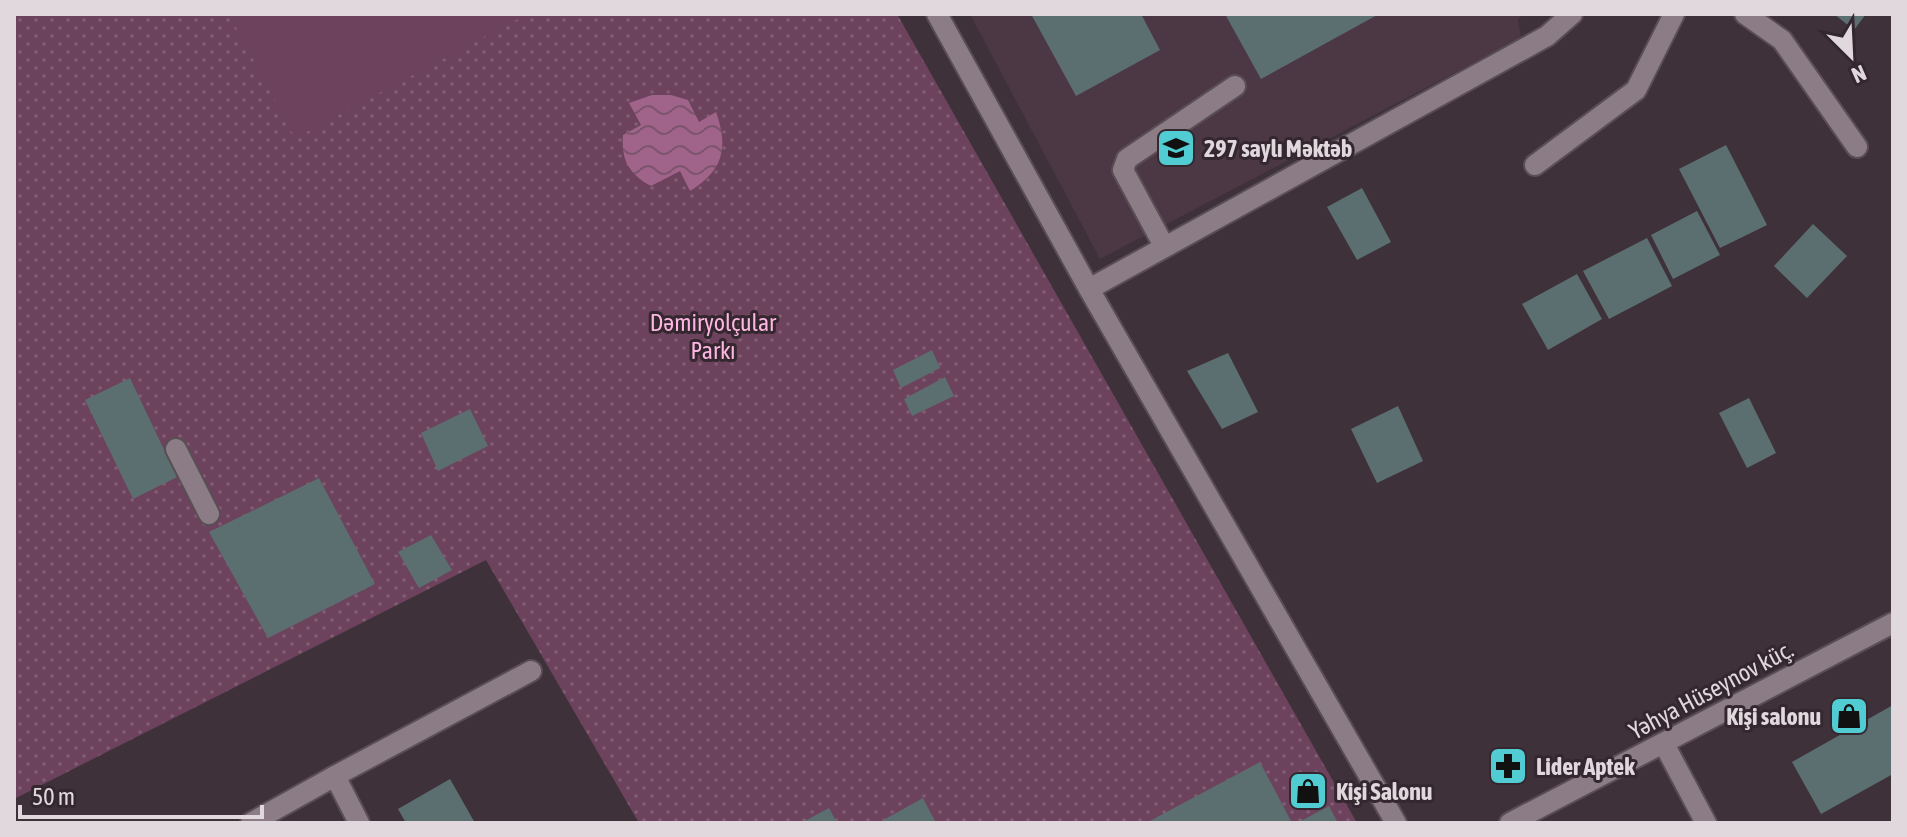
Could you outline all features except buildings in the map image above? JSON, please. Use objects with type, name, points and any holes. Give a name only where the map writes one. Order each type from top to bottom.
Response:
[{"type":"street","points":[[937,14],[1089,289],[1396,823]]},
{"type":"street","points":[[1089,289],[1547,36],[1572,14]]},
{"type":"street","points":[[1535,165],[1636,90],[1674,14]]},
{"type":"street","points":[[1745,14],[1782,40],[1857,147]]},
{"type":"street","points":[[1164,246],[1123,170],[1127,159],[1235,86]]},
{"type":"street","points":[[176,449],[209,514]]},
{"type":"street","name":"Yəhya Hüseynov küç.","points":[[1510,823],[1893,623]]},
{"type":"street","points":[[251,823],[531,671]]},
{"type":"street","points":[[1664,744],[1706,823]]},
{"type":"street","points":[[335,776],[359,823]]},
{"type":"shaded area","name":"297 saylı Məktəb","points":[[970,14],[1524,14],[1518,19],[1521,38],[1100,259]]},
{"type":"green space","name":"Dəmiryolçular Parkı","points":[[14,14],[897,14],[1357,823],[639,823],[486,560],[14,799]]},
{"type":"green space","points":[[229,14],[527,14],[295,138]]},
{"type":"water","points":[[652,95],[671,95],[688,100],[699,122],[716,112],[722,137],[720,158],[710,175],[690,191],[680,171],[651,186],[632,171],[625,159],[623,135],[641,125],[629,103]]},
{"type":"place","name":"297 saylı Məktəb","points":[[1176,148]]},
{"type":"place","name":"Kişi salonu","points":[[1849,716]]},
{"type":"place","name":"Lider Aptek","points":[[1508,766]]},
{"type":"place","name":"Kişi Salonu","points":[[1308,791]]}]
